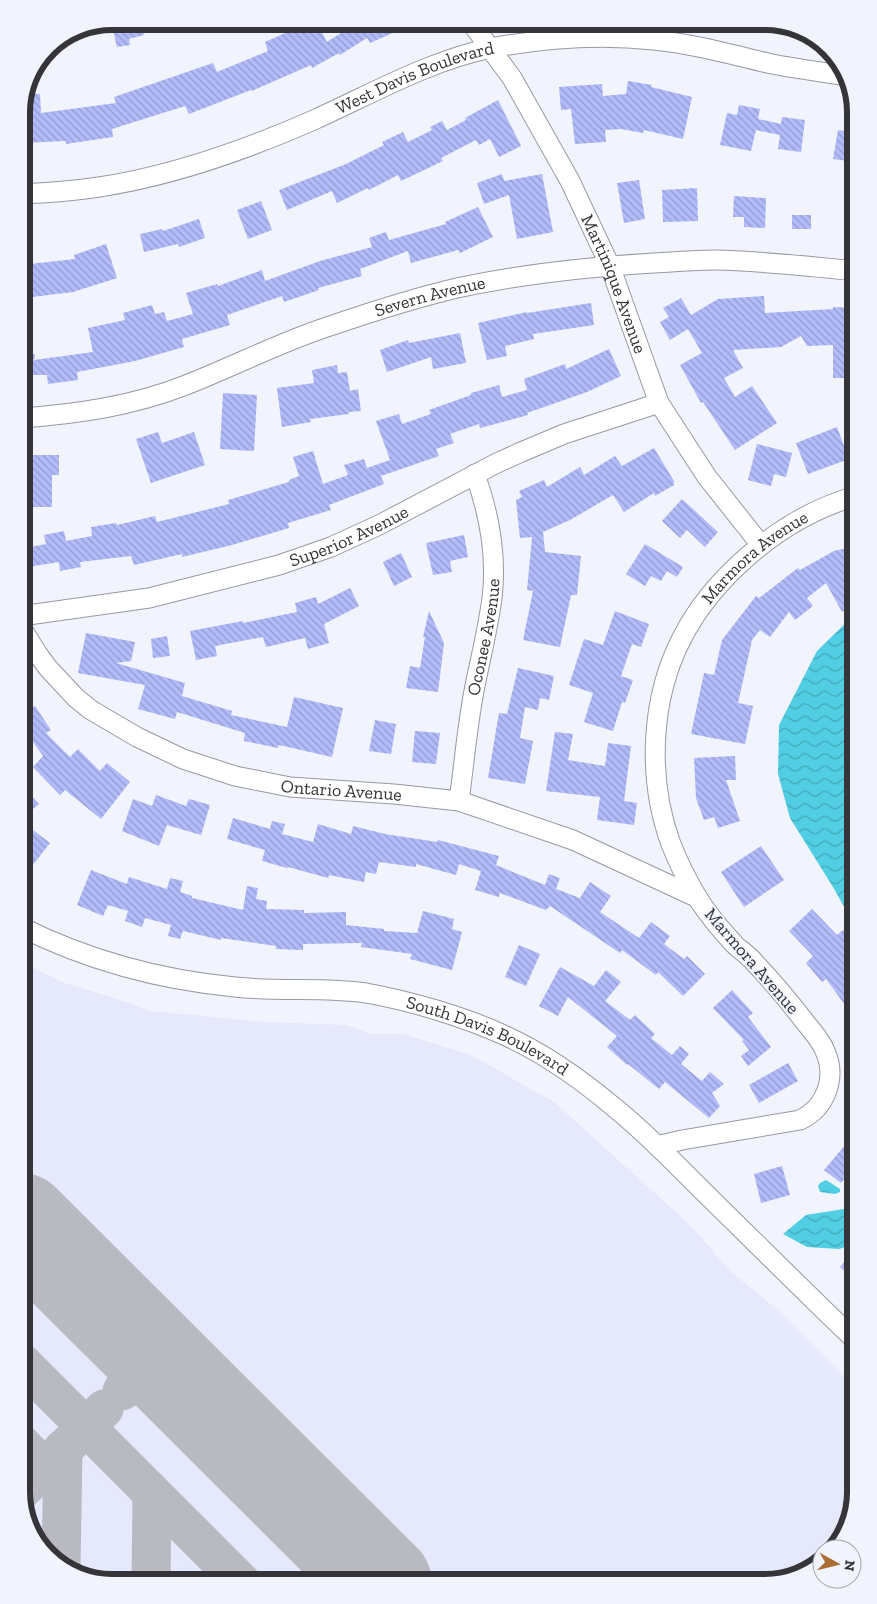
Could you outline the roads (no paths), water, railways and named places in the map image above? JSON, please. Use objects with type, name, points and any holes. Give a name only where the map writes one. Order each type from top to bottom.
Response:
[{"type":"street","name":"Martinique Avenue","points":[[477,30],[512,78],[556,153],[610,266],[659,403],[707,477],[761,545]]},
{"type":"street","name":"West Davis Boulevard","points":[[30,193],[99,187],[149,177],[195,164],[314,120],[407,76],[463,55],[491,48],[539,41],[579,38],[619,37],[646,39],[696,46],[775,64],[838,74]]},
{"type":"street","name":"Severn Avenue","points":[[30,417],[100,410],[142,400],[184,386],[281,344],[332,325],[419,298],[497,280],[555,271],[713,260],[847,270]]},
{"type":"street","name":"Superior Avenue","points":[[30,615],[149,598],[279,566],[331,547],[379,525],[497,463],[564,434],[659,403]]},
{"type":"street","name":"Oconee Avenue","points":[[459,801],[470,718],[492,596],[493,563],[490,531],[484,500],[475,474]]},
{"type":"street","name":"Marmora Avenue","points":[[657,1146],[800,1120],[808,1117],[825,1098],[829,1084],[830,1069],[829,1060],[821,1043],[784,994],[717,925],[698,898],[679,863],[670,842],[660,799],[655,756],[661,700],[674,654],[689,624],[723,580],[778,531],[813,512],[847,499]]},
{"type":"street","name":"Ontario Avenue","points":[[30,641],[48,668],[76,698],[91,710],[137,737],[183,759],[235,776],[290,787],[394,794],[459,801],[573,840],[698,898]]},
{"type":"street","name":"South Davis Boulevard","points":[[30,931],[54,943],[111,962],[193,981],[236,988],[366,993],[452,1015],[506,1036],[553,1062],[616,1108],[847,1332]]},
{"type":"water","points":[[847,622],[847,912],[790,818],[778,774],[779,725],[817,651]]},
{"type":"water","points":[[826,1180],[840,1189],[840,1192],[835,1194],[820,1192],[818,1186]]},
{"type":"water","points":[[847,1208],[847,1247],[839,1249],[807,1247],[783,1234],[806,1215]]}]
